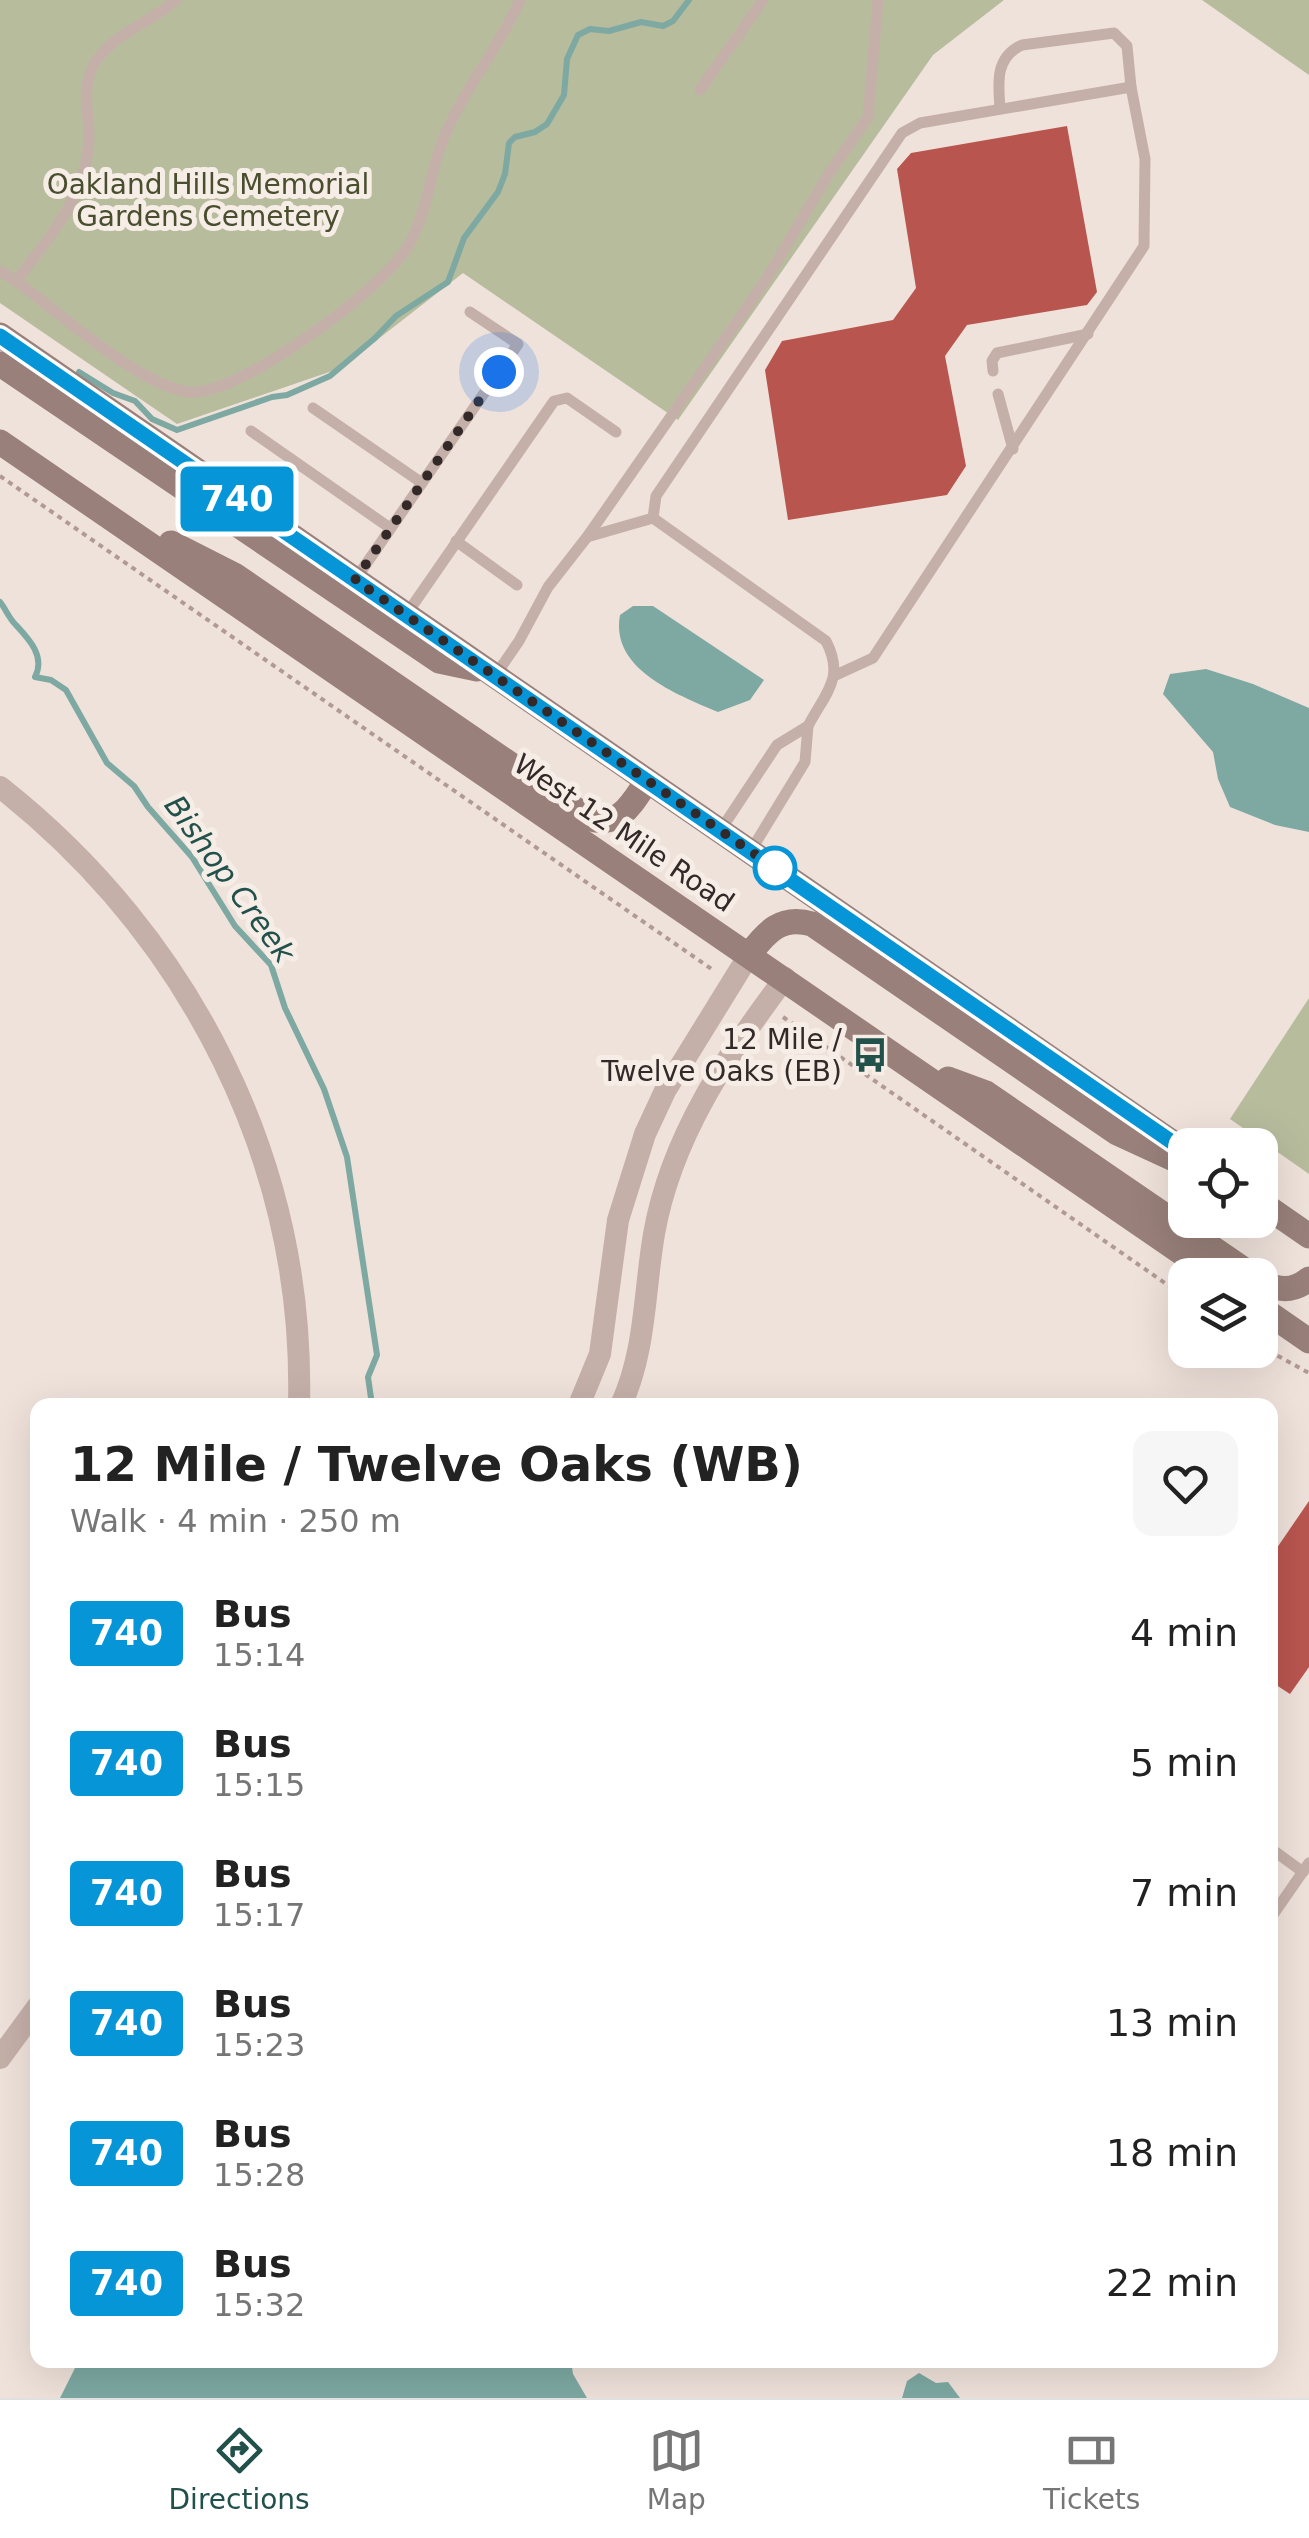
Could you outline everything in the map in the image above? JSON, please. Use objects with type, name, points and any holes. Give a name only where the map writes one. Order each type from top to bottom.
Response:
[{"type":"main road","name":"West 12 Mile Road","points":[[0,336],[1168,1138]]},
{"type":"main road","points":[[0,364],[439,661],[491,673]]},
{"type":"main road","name":"West 12 Mile Road","points":[[0,442],[1190,1258]]},
{"type":"main road","points":[[86,501],[236,576],[590,819],[618,818],[647,781]]},
{"type":"main road","points":[[749,955],[763,936],[780,924],[812,924],[1117,1133],[1168,1156]]},
{"type":"main road","points":[[910,1064],[986,1093],[1227,1258]]},
{"type":"main road","points":[[1278,1214],[1309,1236]]},
{"type":"main road","points":[[1278,1288],[1302,1285],[1309,1279]]},
{"type":"main road","points":[[1278,1319],[1309,1340]]},
{"type":"street","points":[[0,787],[67,842],[112,892],[164,959],[210,1033],[255,1134],[279,1205],[289,1252],[299,1398]]},
{"type":"street","points":[[582,1398],[600,1354],[618,1220],[635,1162],[656,1107],[749,955]]},
{"type":"street","points":[[624,1398],[640,1352],[654,1234],[673,1164],[695,1113],[785,978]]},
{"type":"street","points":[[0,2058],[30,2017]]},
{"type":"lane","points":[[16,280],[51,236],[82,175],[89,140],[87,86],[92,68],[108,46],[176,0]]},
{"type":"lane","points":[[0,271],[140,373],[167,386],[204,393],[272,360],[332,319],[391,269],[406,251],[427,202],[438,150],[450,123],[520,0]]},
{"type":"lane","points":[[700,90],[762,0]]},
{"type":"lane","points":[[491,673],[519,641],[548,587],[766,280],[828,175],[868,117],[878,0]]},
{"type":"lane","points":[[836,675],[873,658],[1144,246],[1145,159],[1130,88],[1127,46],[1114,34],[1012,49],[998,79],[1000,108]]},
{"type":"lane","points":[[653,518],[656,496],[902,133],[920,123],[1130,88]]},
{"type":"lane","points":[[355,580],[518,344],[470,312]]},
{"type":"lane","points":[[993,371],[992,361],[998,354],[1088,334]]},
{"type":"lane","points":[[998,394],[1012,449]]},
{"type":"lane","points":[[406,614],[554,401],[568,398],[616,432]]},
{"type":"lane","points":[[313,408],[422,482]]},
{"type":"lane","points":[[251,432],[390,528]]},
{"type":"lane","points":[[587,537],[653,518]]},
{"type":"lane","points":[[653,518],[826,641],[836,660],[836,675],[808,726],[805,762],[750,852]]},
{"type":"lane","points":[[456,541],[517,585]]},
{"type":"lane","points":[[720,831],[778,745],[808,726]]},
{"type":"lane","points":[[1278,1852],[1306,1867],[1278,1908]]},
{"type":"path","points":[[0,476],[731,982]]},
{"type":"path","points":[[764,1005],[1168,1285]]},
{"type":"path","points":[[1278,1356],[1309,1374]]},
{"type":"green space","name":"Oakland Hills Memorial Gardens Cemetery","points":[[0,0],[1004,0],[933,55],[678,420],[463,273],[341,368],[177,424],[0,303]]},
{"type":"green space","points":[[1202,0],[1309,0],[1309,75]]},
{"type":"green space","points":[[1309,998],[1309,1174],[1278,1152],[1278,1128],[1243,1128],[1230,1119]]},
{"type":"water","points":[[633,606],[653,606],[764,680],[750,700],[718,712],[666,688],[636,665],[625,650],[620,615]]},
{"type":"water","points":[[1206,669],[1309,708],[1309,832],[1275,825],[1230,807],[1218,779],[1213,752],[1163,694],[1170,674]]},
{"type":"water","points":[[75,2368],[572,2368],[587,2398],[60,2398]]},
{"type":"water","points":[[919,2373],[936,2383],[948,2382],[960,2398],[902,2398],[907,2381]]},
{"type":"building","points":[[1067,126],[1097,292],[1087,305],[967,325],[945,356],[966,466],[947,495],[788,520],[765,370],[782,341],[893,320],[916,288],[897,169],[911,153]]},
{"type":"building","points":[[1309,1501],[1309,1667],[1290,1694],[1278,1686],[1278,1546]]},
{"type":"waterway","points":[[79,372],[113,393],[135,401],[152,419],[177,430],[287,395],[330,376],[396,316],[448,282],[464,238],[498,192],[509,143],[547,124],[564,95],[567,59],[578,35],[590,29],[609,31],[641,22],[663,26],[673,21],[689,0]]},
{"type":"waterway","name":"Bishop Creek","points":[[0,602],[34,648],[38,662],[35,677],[51,680],[66,690],[107,763],[134,786],[192,857],[235,926],[271,965],[285,1008],[324,1089],[347,1157],[377,1355],[368,1377],[371,1398]]},
{"type":"bus line","name":"740","points":[[0,336],[1168,1139]]},
{"type":"place","name":"12 Mile / Twelve Oaks (EB)","points":[[870,1055]]},
{"type":"route","points":[[499,372],[355,580],[775,868]]}]
